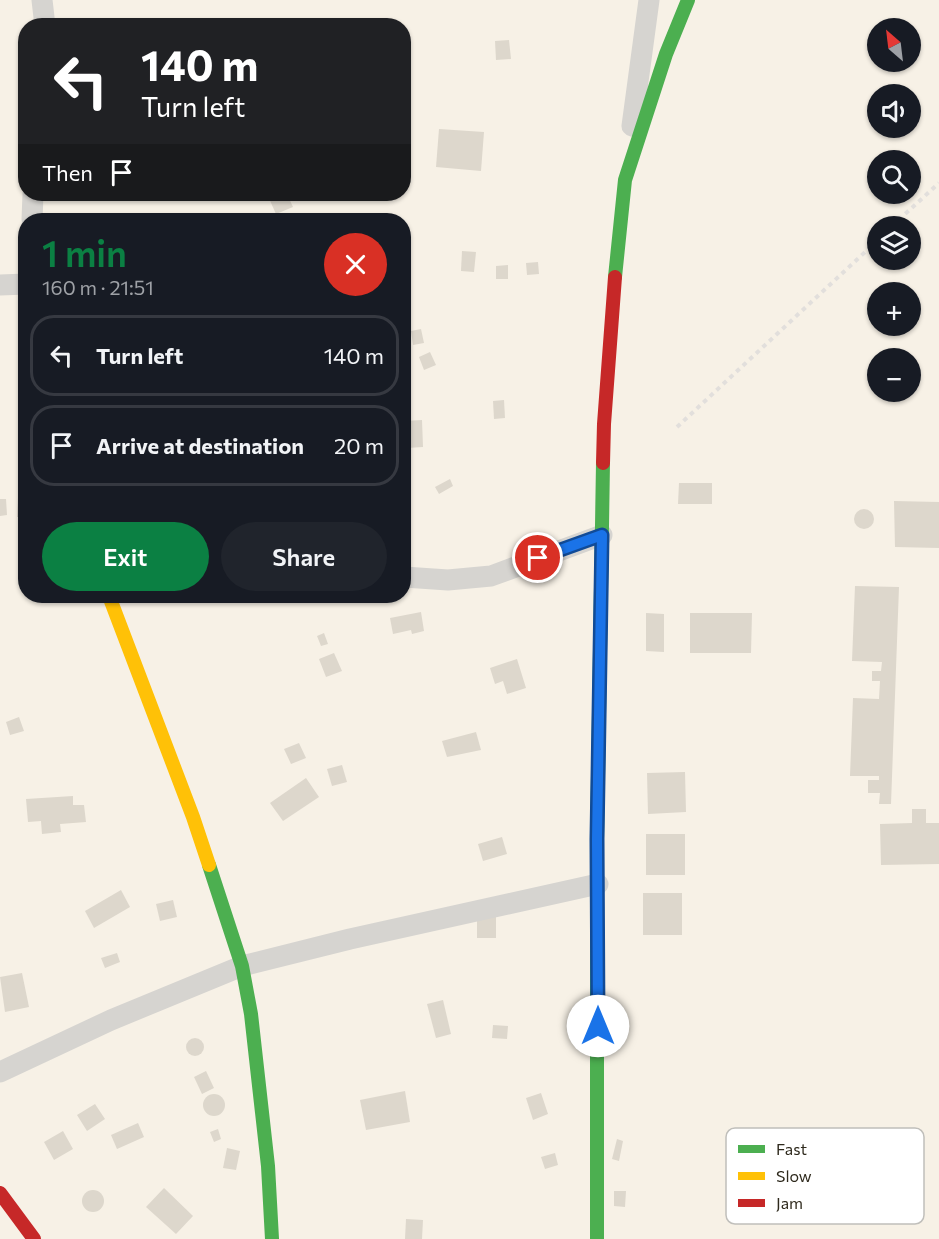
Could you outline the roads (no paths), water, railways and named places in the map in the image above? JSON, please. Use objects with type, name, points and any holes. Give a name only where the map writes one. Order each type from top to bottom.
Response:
[{"type":"street","points":[[42,0],[44,18]]},
{"type":"street","points":[[597,1239],[598,884],[604,424],[613,293],[625,180],[649,0]]},
{"type":"street","points":[[625,180],[666,54],[688,0]]},
{"type":"street","points":[[0,285],[18,284]]},
{"type":"street","points":[[411,577],[448,580],[491,576],[602,535]]},
{"type":"street","points":[[112,603],[193,817],[242,966],[251,1014],[268,1166],[272,1239]]},
{"type":"street","points":[[0,1072],[111,1020],[242,966],[350,939],[598,884]]},
{"type":"street","points":[[0,1193],[34,1239]]}]
